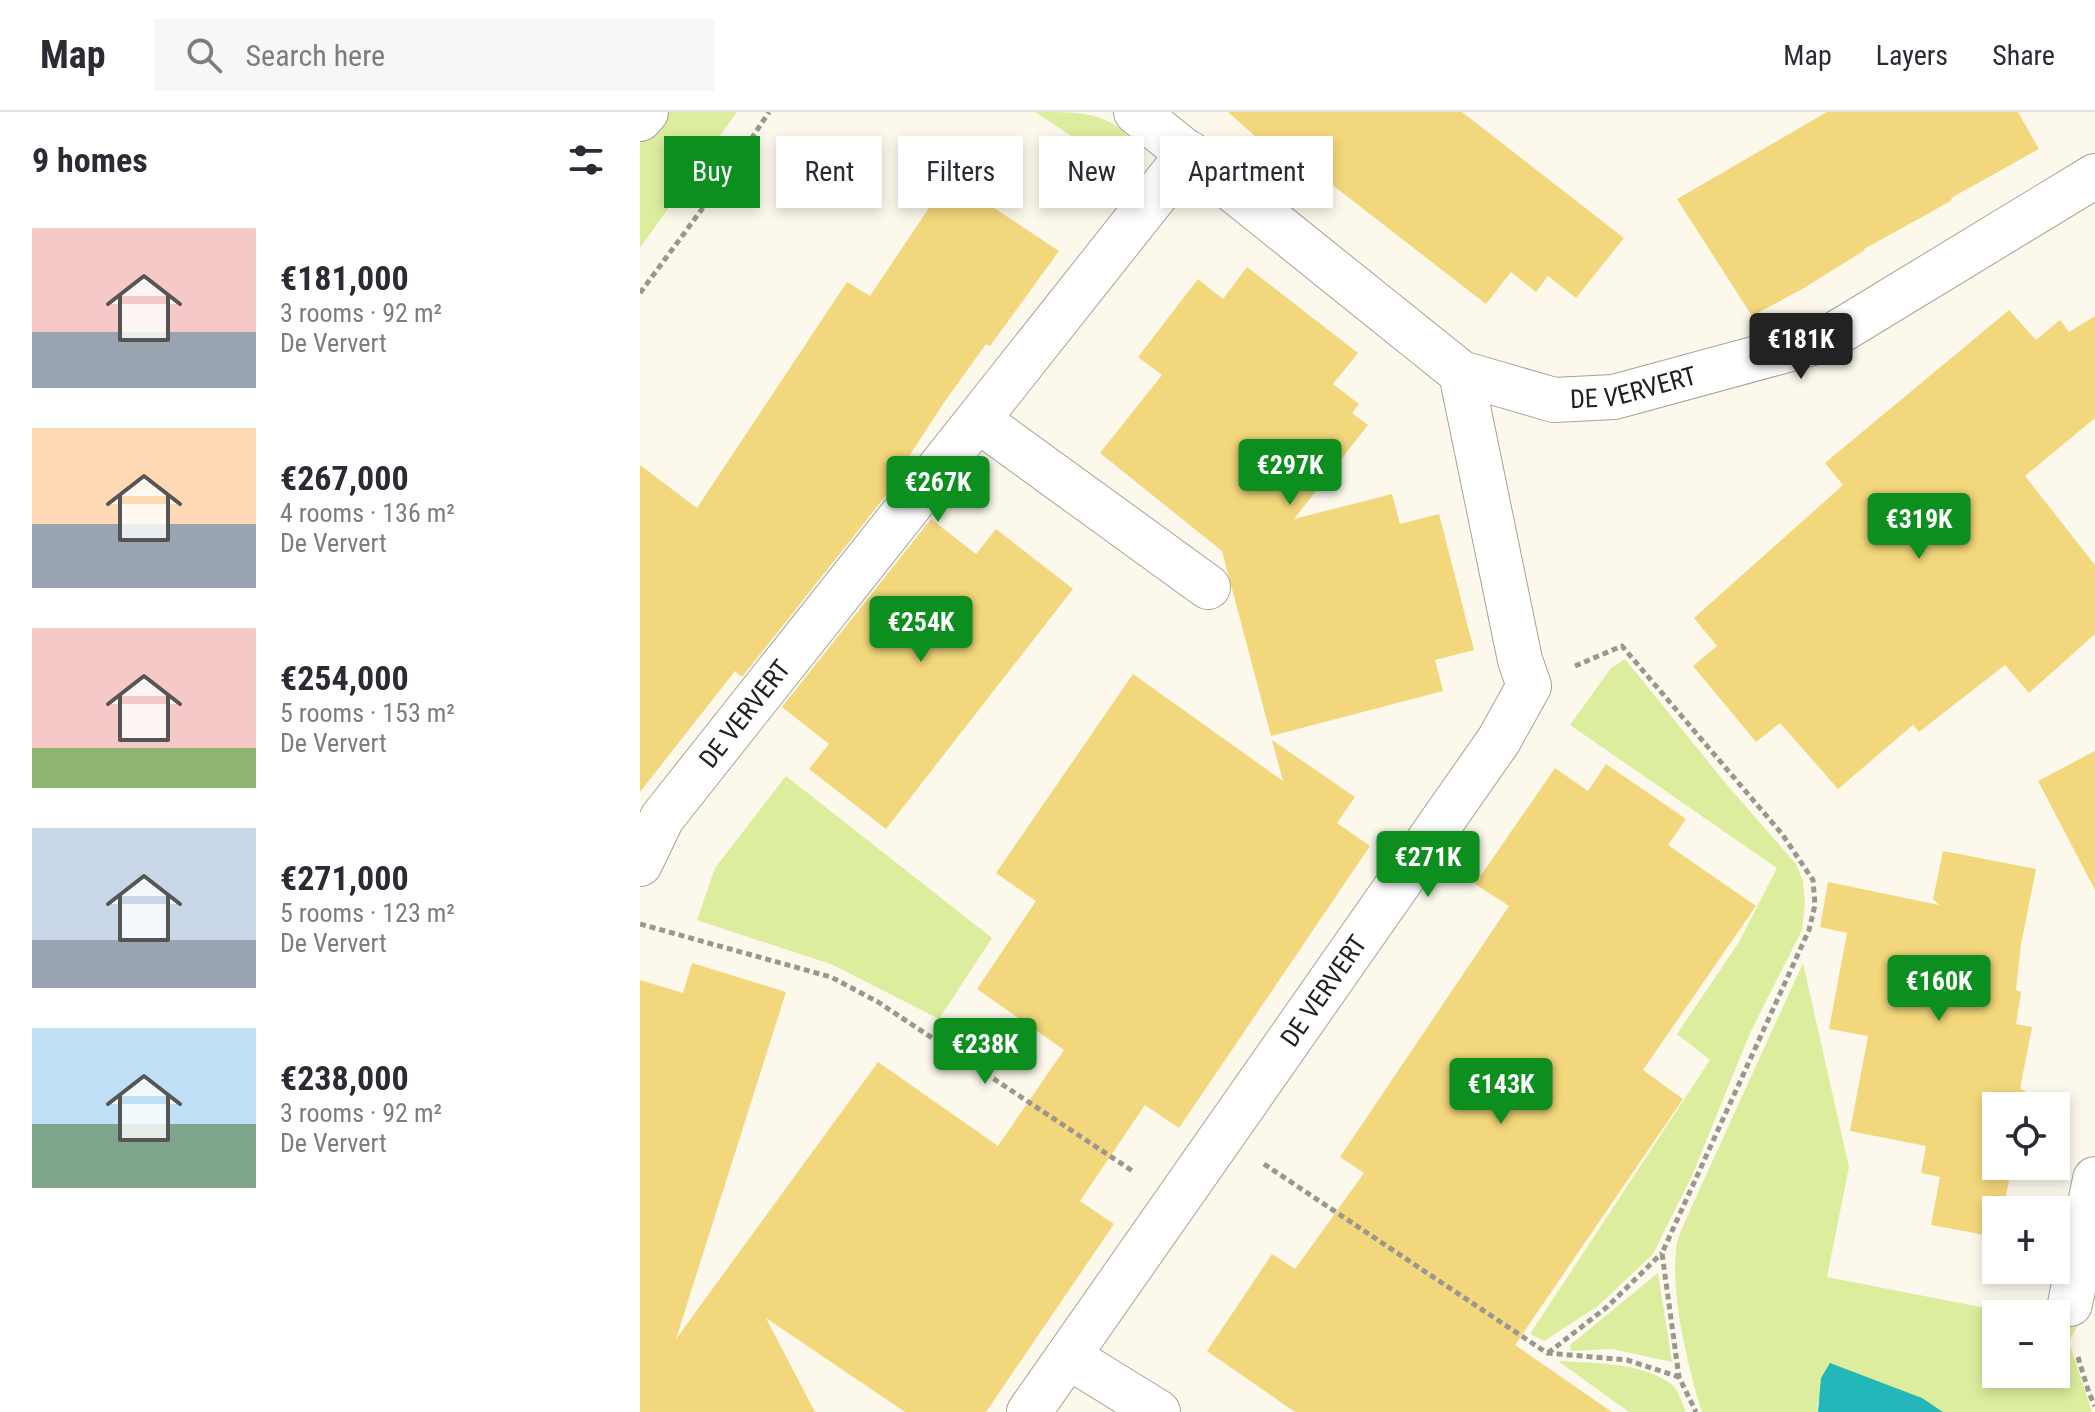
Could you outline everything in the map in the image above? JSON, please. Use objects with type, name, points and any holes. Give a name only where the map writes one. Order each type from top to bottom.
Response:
[{"type":"street","points":[[640,119],[646,112]]},
{"type":"street","name":"DE VERVERT","points":[[1136,112],[1167,136]]},
{"type":"street","name":"DE VERVERT","points":[[1257,208],[1461,373],[1554,400],[1614,397],[1827,339],[2095,176]]},
{"type":"street","name":"DE VERVERT","points":[[640,864],[662,818],[1160,190]]},
{"type":"street","points":[[1461,373],[1520,660],[1529,686]]},
{"type":"street","points":[[978,420],[1208,587]]},
{"type":"street","name":"DE VERVERT","points":[[1029,1412],[1499,740],[1529,686]]},
{"type":"street","points":[[2070,1304],[2095,1179]]},
{"type":"street","points":[[1069,1357],[1158,1412]]},
{"type":"path","points":[[640,293],[728,174],[769,112]]},
{"type":"path","points":[[1529,686],[1622,646],[1782,834],[1813,880],[1815,905],[1809,930],[1662,1253],[1607,1307],[1547,1353]]},
{"type":"path","points":[[640,924],[831,977],[878,1002],[1176,1199]]},
{"type":"path","points":[[1221,1135],[1547,1353],[1627,1360],[1679,1377]]},
{"type":"path","points":[[1662,1253],[1679,1377],[1696,1412]]},
{"type":"green space","points":[[669,112],[737,112],[720,136],[664,136],[664,208],[669,208],[640,248],[640,143]]},
{"type":"green space","points":[[1035,112],[1086,114],[1112,123],[1128,136],[1071,136]]},
{"type":"green space","points":[[1625,659],[1796,864],[1803,881],[1805,903],[1802,930],[1750,1033],[1692,1176],[1653,1254],[1598,1306],[1544,1341],[1530,1334],[1710,1060],[1677,1034],[1739,942],[1777,868],[1570,725],[1611,668]]},
{"type":"green space","points":[[786,776],[992,938],[939,1019],[833,965],[697,920],[715,868]]},
{"type":"green space","points":[[1803,963],[1849,1167],[1827,1277],[1982,1307],[1982,1388],[2070,1388],[2070,1345],[2092,1412],[1943,1412],[1922,1398],[1817,1402],[1818,1412],[1702,1412],[1686,1354],[1676,1289],[1677,1245]]},
{"type":"green space","points":[[1658,1273],[1672,1362],[1612,1349],[1571,1351],[1570,1345]]},
{"type":"green space","points":[[2070,1325],[2077,1326],[2070,1340]]},
{"type":"green space","points":[[1558,1361],[1616,1365],[1646,1371],[1674,1387],[1686,1412],[1629,1412]]},
{"type":"water","points":[[1830,1363],[1922,1398],[1943,1412],[1818,1412],[1821,1378]]},
{"type":"building","points":[[1228,112],[1462,112],[1624,238],[1576,298],[1548,276],[1536,292],[1511,272],[1486,304],[1333,185],[1333,136],[1255,136]]},
{"type":"building","points":[[1827,112],[2018,112],[2039,149],[1752,316],[1677,199]]},
{"type":"building","points":[[929,208],[994,208],[1059,251],[990,346],[986,344],[943,404],[889,487],[891,489],[742,677],[735,671],[640,792],[640,465],[697,508],[847,282],[870,296]]},
{"type":"building","points":[[1247,267],[1358,353],[1333,384],[1359,404],[1352,413],[1368,425],[1294,519],[1392,494],[1400,524],[1439,514],[1474,650],[1435,660],[1443,691],[1271,736],[1222,551],[1100,453],[1162,375],[1138,357],[1198,279],[1223,299]]},
{"type":"building","points":[[2009,310],[2036,340],[2060,320],[2069,332],[2095,316],[2095,418],[2025,476],[2095,565],[2095,634],[2029,693],[2005,665],[1919,732],[1913,725],[1838,789],[1780,723],[1756,742],[1693,666],[1717,646],[1694,618],[1843,485],[1825,463]]},
{"type":"building","points":[[931,519],[976,554],[996,529],[1073,589],[886,829],[809,769],[829,744],[782,707]]},
{"type":"building","points":[[1133,674],[1283,781],[1272,740],[1355,797],[1337,823],[1370,846],[1179,1128],[1145,1105],[1080,1201],[1114,1224],[986,1412],[905,1412],[766,1318],[815,1412],[640,1412],[640,980],[683,993],[692,963],[786,992],[676,1339],[878,1062],[998,1146],[1064,1050],[977,989],[1036,901],[996,873]]},
{"type":"building","points":[[2095,751],[2095,890],[2038,781]]},
{"type":"building","points":[[1606,764],[1686,819],[1668,845],[1756,906],[1643,1070],[1683,1099],[1515,1345],[1612,1412],[1295,1412],[1207,1351],[1272,1254],[1295,1269],[1364,1173],[1340,1157],[1509,906],[1475,884],[1555,768],[1588,791]]},
{"type":"building","points":[[1943,851],[2036,869],[2021,944],[2016,990],[2021,992],[2016,1024],[2032,1027],[2020,1089],[2026,1091],[1982,1092],[1982,1180],[2009,1180],[2006,1196],[1982,1196],[1982,1234],[1931,1225],[1940,1177],[1921,1173],[1926,1146],[1850,1131],[1868,1036],[1829,1029],[1847,933],[1820,927],[1828,882],[1939,905],[1933,899]]}]
